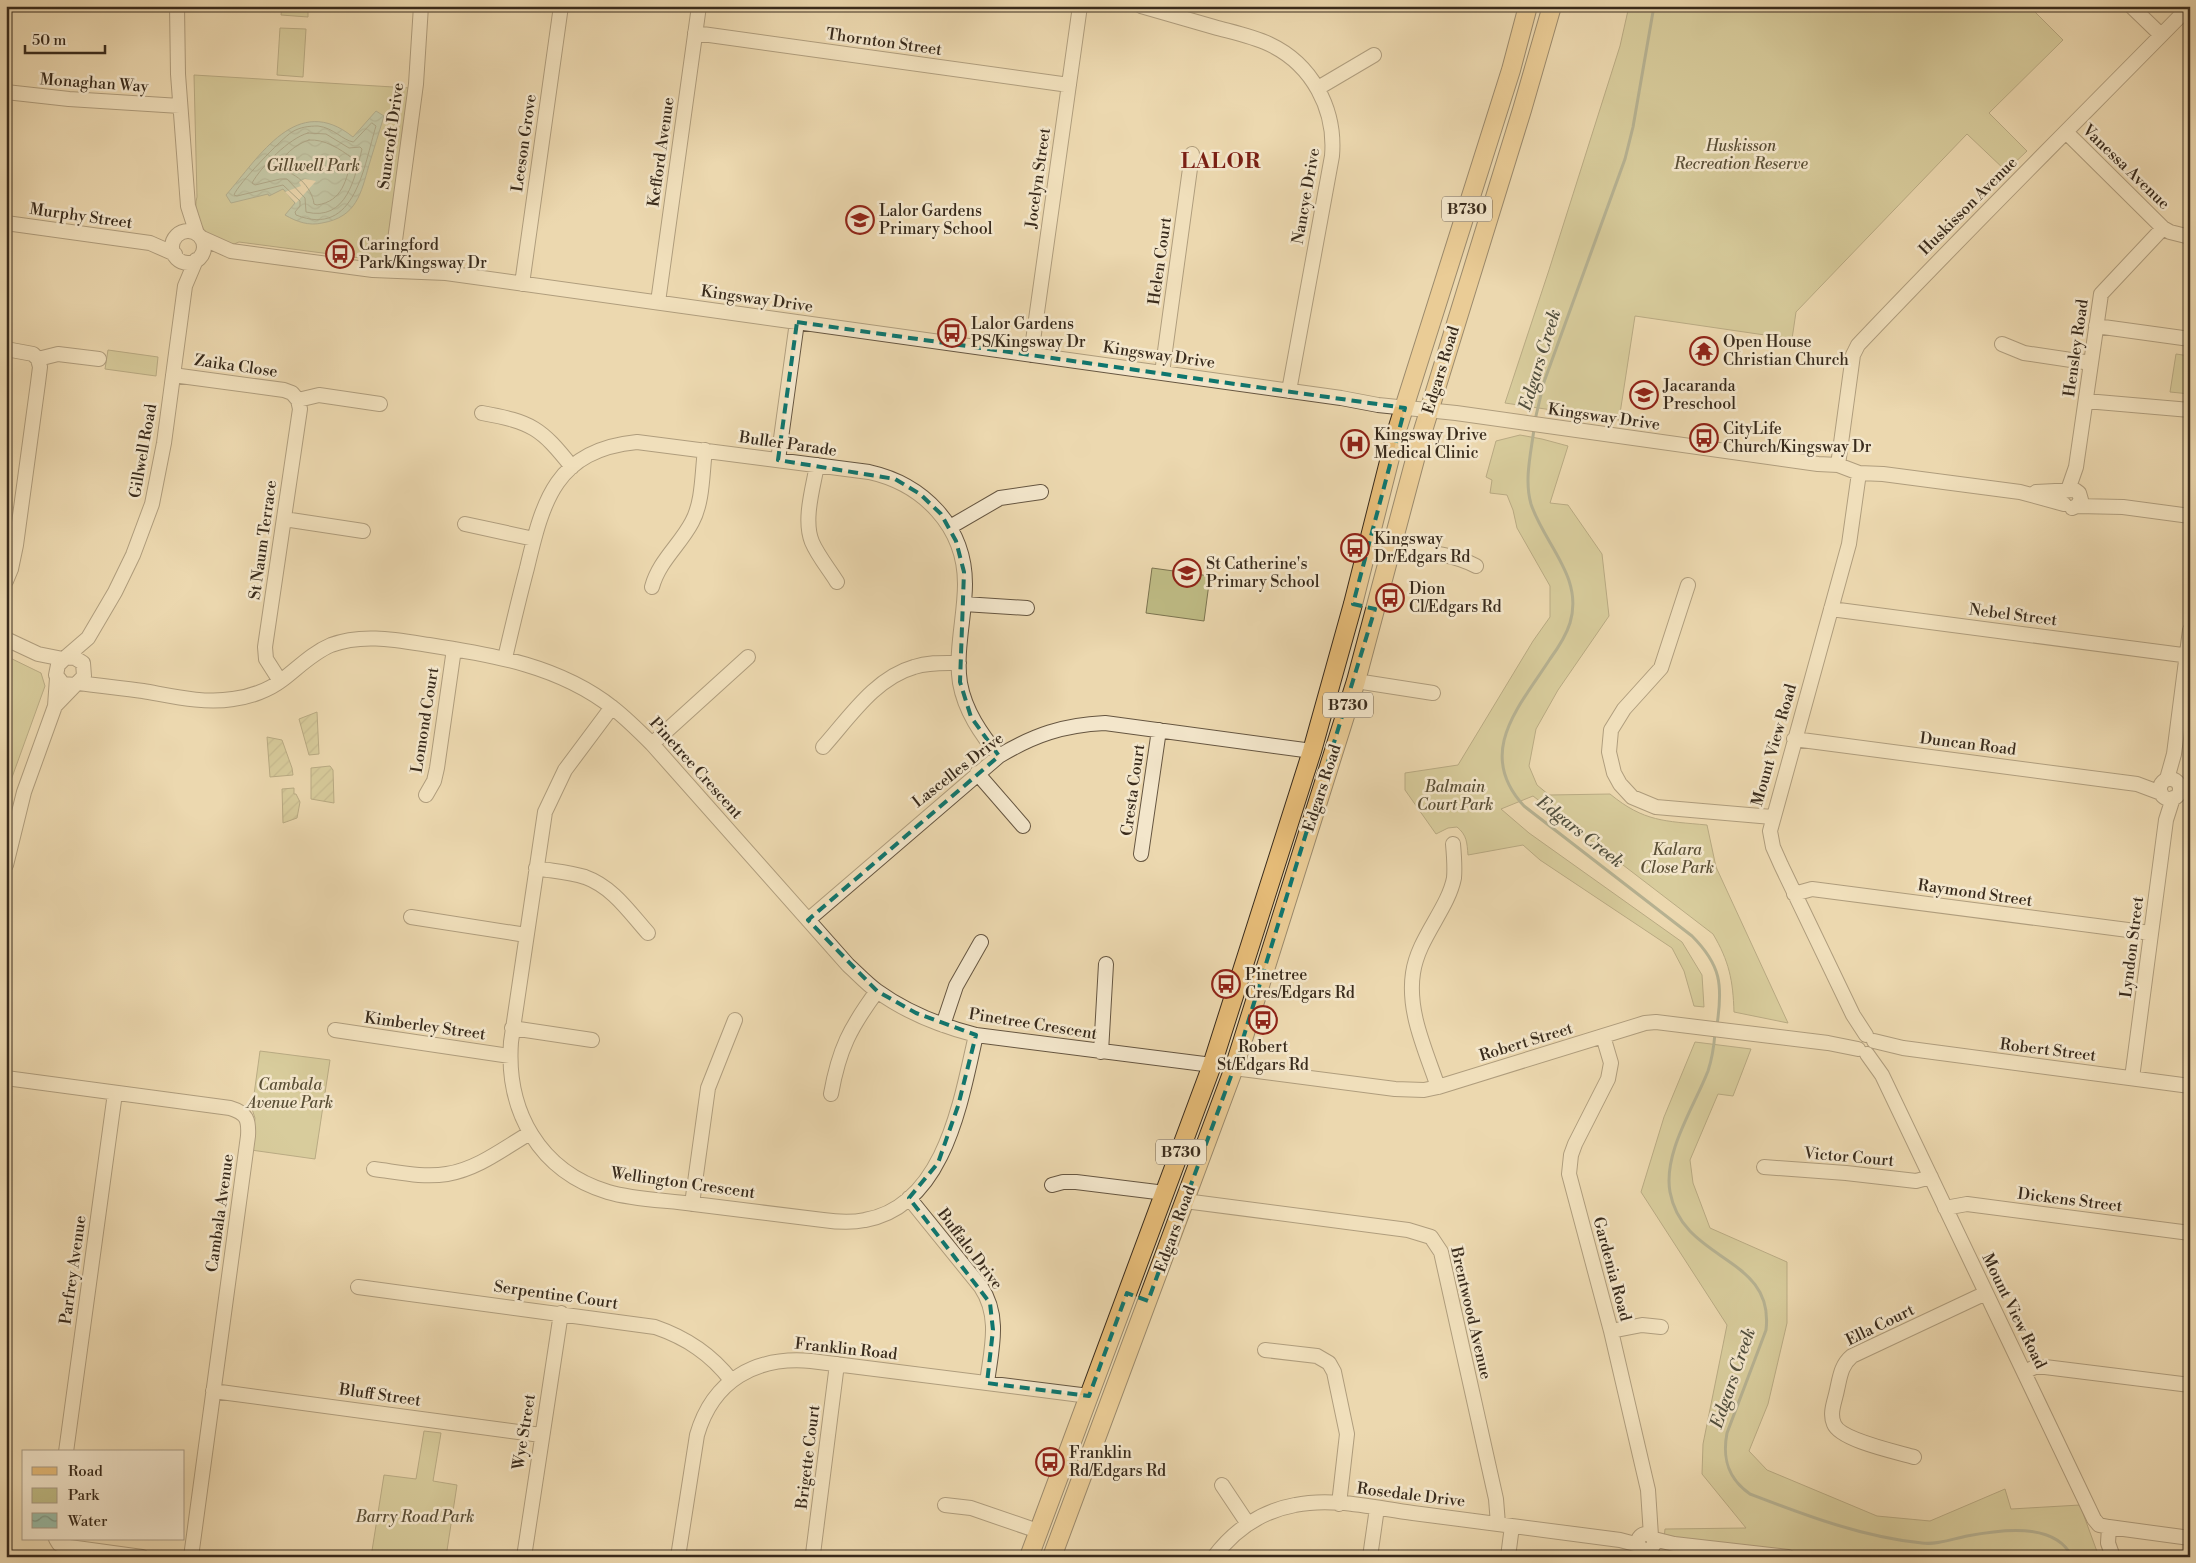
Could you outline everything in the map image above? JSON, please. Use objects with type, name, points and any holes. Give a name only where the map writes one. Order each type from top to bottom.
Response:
[{"type":"main road","name":"Edgars Road","points":[[1029,1557],[1212,1065],[1312,750],[1405,408],[1508,80],[1528,6]]},
{"type":"main road","name":"Edgars Road","points":[[1052,1557],[1234,1068],[1356,680],[1390,548],[1430,410],[1552,6]]},
{"type":"main road","points":[[1353,604],[1374,609]]},
{"type":"main road","points":[[1263,904],[1284,909]]},
{"type":"main road","points":[[1127,1293],[1148,1301]]},
{"type":"street","name":"Suncroft Drive","points":[[391,270],[416,84],[421,6]]},
{"type":"street","name":"Leeson Grove","points":[[522,284],[561,6]]},
{"type":"street","name":"Kefford Avenue","points":[[658,302],[699,6]]},
{"type":"street","name":"Jocelyn Street","points":[[1031,355],[1080,6]]},
{"type":"street","name":"Nancye Drive","points":[[1141,6],[1268,44],[1295,61],[1318,88],[1325,103],[1332,127],[1332,156],[1289,391]]},
{"type":"street","points":[[2131,6],[2161,35]]},
{"type":"street","name":"Huskisson Avenue","points":[[1838,465],[1853,355],[1858,345],[1985,212],[2028,172],[2190,6]]},
{"type":"street","points":[[177,9],[180,106],[188,206],[204,247],[198,258],[187,262],[176,257],[173,245],[188,206]]},
{"type":"street","name":"Thornton Street","points":[[695,33],[1069,85]]},
{"type":"street","points":[[1318,88],[1374,55]]},
{"type":"street","name":"Monaghan Way","points":[[6,92],[69,99],[180,106]]},
{"type":"street","name":"Vanessa Avenue","points":[[2066,132],[2164,228],[2170,232],[2190,237]]},
{"type":"street","name":"Helen Court","points":[[1162,373],[1192,154]]},
{"type":"street","name":"Murphy Street","points":[[6,223],[150,243],[167,240],[178,235]]},
{"type":"street","name":"Hensley Road","points":[[2072,496],[2099,300],[2105,288],[2164,228]]},
{"type":"street","points":[[178,235],[188,231],[199,236]]},
{"type":"street","name":"Kingsway Drive","points":[[199,236],[231,251],[356,268],[446,273],[1405,408],[1808,463],[1838,465],[1859,473],[1884,474],[2020,492],[2072,496],[2122,507],[2190,516]]},
{"type":"street","name":"Murphy Street","points":[[150,243],[176,257]]},
{"type":"street","name":"Kingsway Drive","points":[[198,258],[231,251]]},
{"type":"street","name":"Gillwell Road","points":[[176,257],[185,286]]},
{"type":"street","name":"Gillwell Road","points":[[81,677],[88,638],[130,562],[152,504],[159,475],[185,286],[198,258]]},
{"type":"street","points":[[778,460],[797,322]]},
{"type":"street","points":[[2096,326],[2190,339]]},
{"type":"street","points":[[2002,344],[2024,353],[2091,363]]},
{"type":"street","points":[[6,349],[28,352],[38,359],[58,354],[99,359]]},
{"type":"street","points":[[6,581],[14,560],[39,378],[38,359]]},
{"type":"street","name":"Zaika Close","points":[[173,375],[284,390],[292,393],[298,400]]},
{"type":"street","points":[[298,400],[319,395],[380,404]]},
{"type":"street","name":"St Naum Terrace","points":[[280,681],[266,659],[265,647],[300,409],[298,400]]},
{"type":"street","points":[[2086,401],[2190,410]]},
{"type":"street","points":[[482,413],[514,419],[537,428],[555,445],[572,467]]},
{"type":"street","name":"Buller Parade","points":[[505,658],[540,514],[557,482],[572,467],[599,450],[626,443],[649,442],[869,472],[895,480],[932,503],[950,527],[958,546],[963,566],[964,604],[959,663],[960,682],[971,717],[999,756]]},
{"type":"street","points":[[652,587],[657,571],[687,531],[695,515],[705,450]]},
{"type":"street","points":[[817,466],[809,517],[810,536],[837,582]]},
{"type":"street","name":"Mount View Road","points":[[1859,473],[1849,544],[1772,817],[1770,831],[1772,847],[2094,1519],[2099,1525],[2109,1527]]},
{"type":"street","points":[[950,527],[1000,498],[1041,492]]},
{"type":"street","points":[[284,520],[363,531]]},
{"type":"street","points":[[465,524],[534,539]]},
{"type":"street","points":[[1390,548],[1449,556],[1476,566]]},
{"type":"street","points":[[1688,585],[1661,668],[1624,709],[1612,730],[1609,752],[1614,773],[1620,784],[1632,796],[1656,807],[1772,817]]},
{"type":"street","points":[[964,604],[1027,608]]},
{"type":"street","name":"Nebel Street","points":[[1831,609],[2188,656]]},
{"type":"street","name":"Lyndon Street","points":[[2132,1078],[2166,820],[2174,789],[2174,754],[2190,630]]},
{"type":"street","name":"Gillwell Road","points":[[64,658],[88,638]]},
{"type":"street","name":"Pinetree Crescent","points":[[81,677],[111,686],[200,700],[220,700],[248,696],[265,690],[318,652],[348,640],[364,638],[454,649],[505,658],[543,670],[564,678],[612,707],[652,744],[848,965],[877,991],[916,1013],[943,1025],[976,1035],[1212,1065]]},
{"type":"street","points":[[6,639],[38,654],[79,660],[81,677],[55,706]]},
{"type":"street","name":"Lomond Court","points":[[426,795],[434,781],[437,768],[454,649]]},
{"type":"street","points":[[38,654],[63,684],[81,677]]},
{"type":"street","points":[[652,744],[748,657]]},
{"type":"street","points":[[6,864],[24,792],[55,706],[58,665],[64,658]]},
{"type":"street","points":[[823,747],[873,691],[892,675],[924,664],[959,663]]},
{"type":"street","points":[[1356,680],[1433,693]]},
{"type":"street","name":"Wellington Crescent","points":[[612,707],[558,782],[545,812],[512,1028],[511,1080],[519,1114],[543,1151],[557,1165],[594,1187],[627,1196],[823,1220],[852,1222],[878,1217],[909,1198],[922,1186],[938,1163],[958,1106],[976,1035]]},
{"type":"street","name":"Lascelles Drive","points":[[808,920],[977,773],[999,756],[1032,738],[1065,728],[1105,723],[1312,750]]},
{"type":"street","name":"Cresta Court","points":[[1141,854],[1159,730]]},
{"type":"street","name":"Duncan Road","points":[[1794,739],[2174,789]]},
{"type":"street","points":[[977,773],[1023,826]]},
{"type":"street","points":[[1438,1087],[1414,1015],[1411,985],[1416,958],[1451,889],[1454,869],[1453,844]]},
{"type":"street","points":[[536,868],[571,874],[599,884],[618,899],[648,934]]},
{"type":"street","name":"Raymond Street","points":[[1794,894],[1812,889],[2151,934]]},
{"type":"street","points":[[411,918],[526,935]]},
{"type":"street","points":[[943,1025],[956,986],[981,942]]},
{"type":"street","points":[[1100,1052],[1106,964]]},
{"type":"street","points":[[831,1094],[838,1061],[847,1035],[877,991]]},
{"type":"street","points":[[692,1204],[708,1088],[735,1020]]},
{"type":"street","name":"Robert Street","points":[[1234,1068],[1395,1089],[1424,1090],[1645,1023],[1656,1022],[1828,1043],[1866,1044],[1903,1048],[2190,1086]]},
{"type":"street","points":[[512,1028],[592,1040]]},
{"type":"street","name":"Kimberley Street","points":[[336,1030],[510,1056]]},
{"type":"street","name":"Gardenia Road","points":[[1603,1036],[1611,1063],[1608,1079],[1575,1144],[1571,1154],[1569,1174],[1611,1332],[1648,1490],[1650,1518],[1646,1545]]},
{"type":"street","name":"Cambala Avenue","points":[[6,1078],[230,1108],[242,1112],[248,1119],[248,1136],[191,1557]]},
{"type":"street","name":"Parfrey Avenue","points":[[66,1450],[114,1093]]},
{"type":"street","points":[[374,1169],[416,1174],[447,1174],[473,1166],[530,1133]]},
{"type":"street","name":"Victor Court","points":[[1764,1167],[1846,1173],[1916,1181],[1931,1177]]},
{"type":"street","points":[[1052,1186],[1063,1182],[1076,1182],[1165,1193]]},
{"type":"street","name":"Buffalo Drive","points":[[909,1198],[981,1287],[990,1303],[994,1319],[987,1384]]},
{"type":"street","name":"Brentwood Avenue","points":[[1185,1200],[1408,1230],[1431,1237],[1441,1252],[1496,1499],[1505,1525],[1508,1557]]},
{"type":"street","name":"Dickens Street","points":[[1945,1208],[1967,1204],[2190,1233]]},
{"type":"street","name":"Serpentine Court","points":[[358,1286],[641,1324],[671,1333],[694,1345],[714,1360],[731,1380]]},
{"type":"street","name":"Ella Court","points":[[1914,1457],[1848,1437],[1837,1430],[1832,1410],[1844,1363],[1852,1356],[1986,1293]]},
{"type":"street","name":"Wye Street","points":[[524,1557],[561,1313]]},
{"type":"street","points":[[1611,1332],[1642,1325],[1661,1327]]},
{"type":"street","points":[[1265,1350],[1317,1356],[1329,1363],[1334,1372],[1347,1434],[1339,1504]]},
{"type":"street","name":"Franklin Road","points":[[678,1557],[701,1420],[716,1396],[731,1380],[760,1365],[786,1360],[837,1364],[1089,1396]]},
{"type":"street","name":"Brigette Court","points":[[813,1554],[837,1364]]},
{"type":"street","points":[[2024,1372],[2035,1367],[2045,1367],[2190,1385]]},
{"type":"street","name":"Bluff Street","points":[[213,1391],[542,1435]]},
{"type":"street","points":[[1222,1485],[1248,1524]]},
{"type":"street","name":"Rosedale Drive","points":[[1214,1557],[1230,1538],[1248,1524],[1264,1515],[1297,1504],[1339,1504],[1620,1540],[1646,1545],[1674,1544],[1788,1557]]},
{"type":"street","points":[[945,1506],[971,1508],[1038,1531]]},
{"type":"street","points":[[1370,1557],[1376,1508]]},
{"type":"street","points":[[2113,1557],[2108,1543],[2109,1527],[2190,1538]]},
{"type":"street","points":[[57,1540],[60,1544],[69,1547],[142,1557]]},
{"type":"highlighted area","points":[[797,322],[1405,408],[1353,604],[1375,609],[1234,1068],[1148,1301],[1127,1293],[1089,1396],[987,1383],[993,1330],[990,1303],[909,1198],[938,1163],[958,1106],[976,1035],[916,1013],[877,991],[808,920],[999,756],[971,717],[960,682],[964,572],[956,541],[941,514],[920,494],[895,479],[778,460]]},
{"type":"green space","points":[[282,6],[308,6],[308,17],[281,15]]},
{"type":"green space","name":"Huskisson Recreation Reserve","points":[[1629,6],[2029,6],[2063,40],[1989,113],[2027,151],[2006,171],[1967,134],[1796,312],[1792,339],[1635,316],[1619,420],[1505,403],[1620,46]]},
{"type":"green space","points":[[280,28],[306,29],[303,77],[277,75]]},
{"type":"green space","name":"Gillwell Park","points":[[194,75],[410,88],[386,257],[375,263],[368,259],[239,242],[230,245],[221,244],[206,233],[197,215],[196,206]]},
{"type":"green space","points":[[108,350],[158,357],[156,376],[105,369]]},
{"type":"green space","points":[[2176,354],[2190,356],[2190,394],[2170,392]]},
{"type":"green space","points":[[1520,435],[1568,446],[1550,503],[1568,505],[1602,554],[1609,616],[1558,690],[1536,729],[1529,766],[1537,785],[1549,795],[1610,794],[1622,803],[1645,815],[1667,821],[1707,825],[1716,867],[1788,1023],[1734,1012],[1733,990],[1729,971],[1723,953],[1713,934],[1533,796],[1501,809],[1529,833],[1682,942],[1702,975],[1704,1007],[1694,1006],[1684,971],[1672,948],[1540,860],[1523,845],[1468,855],[1463,833],[1457,827],[1448,828],[1436,834],[1405,790],[1405,773],[1458,765],[1533,641],[1550,617],[1550,586],[1517,528],[1507,495],[1490,493],[1492,480],[1486,477],[1496,441]]},
{"type":"green space","points":[[1152,568],[1210,576],[1204,621],[1146,613]]},
{"type":"green space","points":[[6,656],[41,673],[45,686],[6,794]]},
{"type":"green space","points":[[317,712],[319,754],[309,755],[299,719]]},
{"type":"green space","points":[[267,737],[282,740],[293,775],[270,777]]},
{"type":"green space","points":[[330,766],[333,770],[334,803],[311,799],[311,768]]},
{"type":"green space","points":[[294,788],[294,794],[296,794],[300,802],[297,818],[283,823],[282,789]]},
{"type":"green space","points":[[1695,1042],[1751,1049],[1733,1096],[1718,1094],[1690,1160],[1693,1183],[1710,1228],[1787,1262],[1787,1323],[1768,1404],[1749,1451],[1767,1470],[1877,1516],[1930,1521],[2005,1489],[2011,1509],[2080,1505],[2099,1557],[1820,1557],[1664,1539],[1665,1529],[1746,1528],[1702,1474],[1703,1444],[1727,1325],[1641,1192],[1664,1117]]},
{"type":"green space","name":"Cambala Avenue Park","points":[[260,1051],[330,1060],[315,1159],[251,1150],[255,1118],[252,1109]]},
{"type":"green space","name":"Barry Road Park","points":[[424,1431],[441,1433],[433,1481],[457,1485],[446,1557],[371,1557],[384,1475],[416,1479]]},
{"type":"water","points":[[376,111],[384,116],[363,185],[356,202],[343,215],[334,220],[317,224],[308,224],[294,220],[285,215],[295,203],[283,189],[269,196],[268,194],[231,203],[226,195],[266,148],[281,134],[297,125],[314,122],[333,125],[353,137]]},
{"type":"pier","points":[[305,179],[316,181],[296,203],[285,192],[301,186],[299,182]]},
{"type":"waterway","name":"Edgars Creek","points":[[1535,420],[1544,382],[1625,159],[1633,127],[1654,6]]},
{"type":"waterway","name":"Edgars Creek","points":[[1534,429],[1529,466],[1529,495],[1537,519],[1561,561],[1567,576],[1572,591],[1573,606],[1570,623],[1564,637],[1515,713],[1507,731],[1503,749],[1503,767],[1510,786],[1524,806],[1692,936],[1702,947],[1718,976],[1720,998],[1717,1025]]},
{"type":"waterway","name":"Edgars Creek","points":[[1715,1033],[1708,1071],[1675,1146],[1669,1177],[1670,1192],[1678,1215],[1692,1233],[1743,1272],[1757,1287],[1765,1305],[1766,1330],[1727,1433],[1726,1460],[1736,1482],[1750,1494],[1813,1517],[1878,1536],[1928,1543],[1994,1532],[2025,1531],[2053,1538],[2064,1546],[2072,1557]]},
{"type":"place","name":"Lalor Gardens Primary School","points":[[860,220]]},
{"type":"place","name":"Caringford Park/Kingsway Dr","points":[[340,254]]},
{"type":"place","name":"Lalor Gardens PS/Kingsway Dr","points":[[952,333]]},
{"type":"place","name":"Open House Christian Church","points":[[1704,351]]},
{"type":"place","name":"Jacaranda Preschool","points":[[1644,395]]},
{"type":"place","name":"CityLife Church/Kingsway Dr","points":[[1704,438]]},
{"type":"place","name":"Kingsway Drive Medical Clinic","points":[[1355,444]]},
{"type":"place","name":"Kingsway Dr/Edgars Rd","points":[[1355,548]]},
{"type":"place","name":"St Catherine's Primary School","points":[[1187,573]]},
{"type":"place","name":"Dion Cl/Edgars Rd","points":[[1390,598]]},
{"type":"place","name":"Pinetree Cres/Edgars Rd","points":[[1226,984]]},
{"type":"place","name":"Robert St/Edgars Rd","points":[[1263,1020]]},
{"type":"place","name":"Franklin Rd/Edgars Rd","points":[[1050,1462]]},
{"type":"district","name":"LALOR","points":[[1221,162]]},
{"type":"park label","name":"Balmain Court Park","points":[[1455,796]]},
{"type":"park label","name":"Kalara Close Park","points":[[1677,859]]}]
